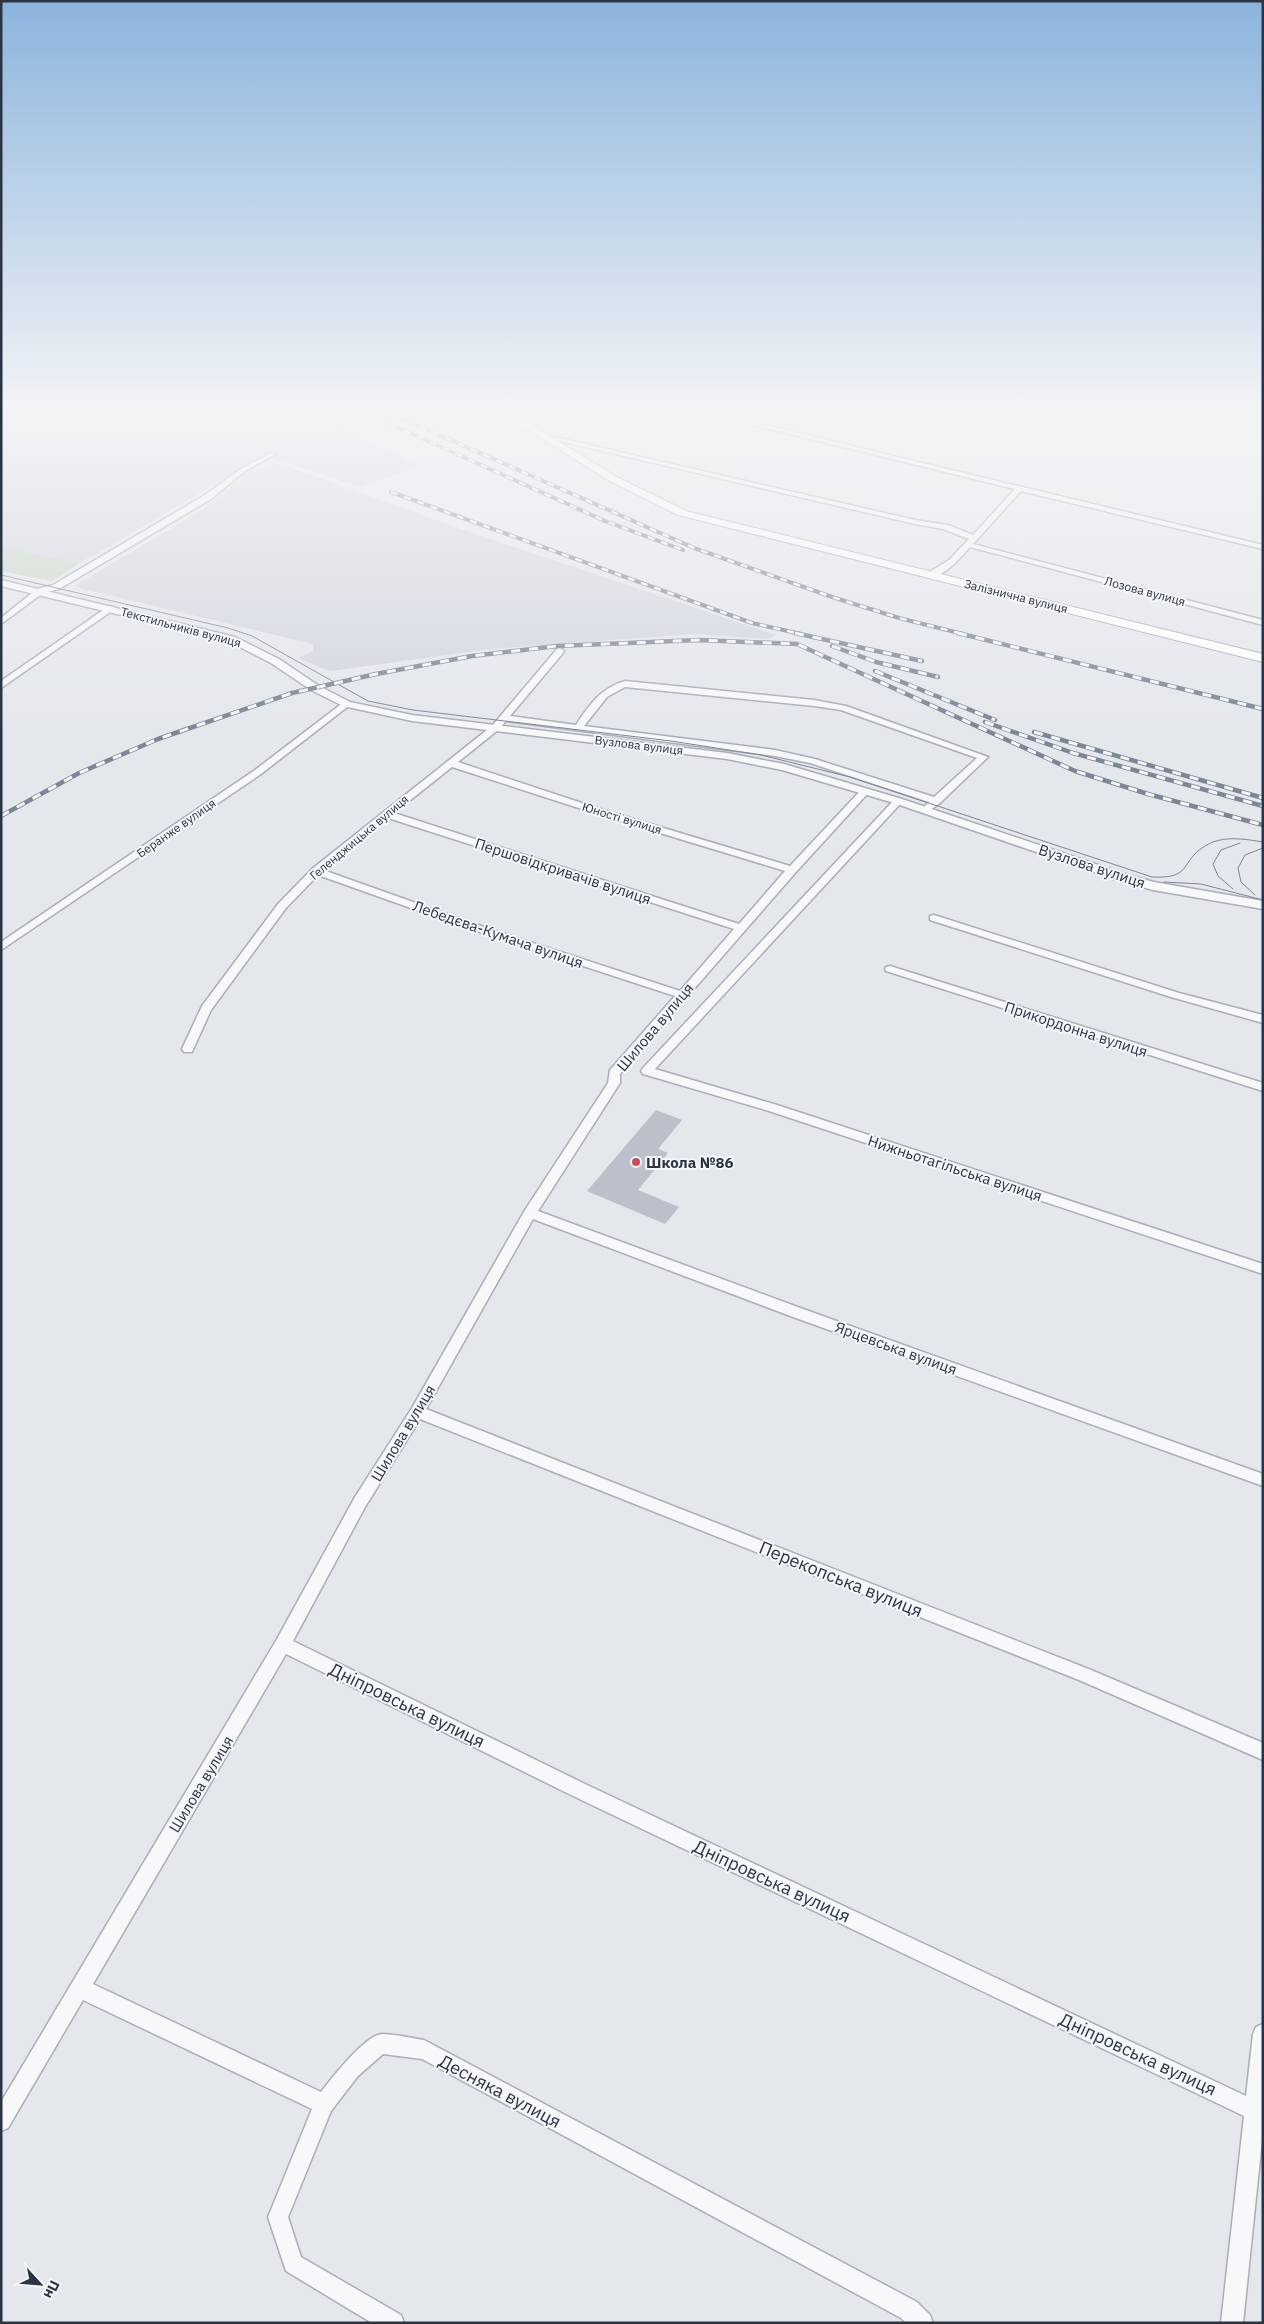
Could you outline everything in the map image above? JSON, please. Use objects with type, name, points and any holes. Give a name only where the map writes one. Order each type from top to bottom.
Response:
[{"type":"main road","name":"Залізнична вулиця","points":[[700,517],[1263,658]]},
{"type":"street","points":[[1,622],[40,591],[56,587],[172,517]]},
{"type":"street","name":"Лозова вулиця","points":[[895,517],[958,530],[972,541],[1263,623]]},
{"type":"street","points":[[931,575],[952,562],[993,517]]},
{"type":"street","points":[[1139,517],[1263,547]]},
{"type":"street","name":"Текстильників вулиця","points":[[1,583],[112,608],[213,634],[246,645],[275,661],[315,688],[347,704]]},
{"type":"street","points":[[1,684],[112,608]]},
{"type":"street","name":"Геленджицька вулиця","points":[[188,1049],[206,1009],[282,906],[316,871],[386,814],[453,764],[499,723],[560,651]]},
{"type":"street","points":[[579,728],[607,690],[614,686],[625,684],[843,708],[984,757],[926,810]]},
{"type":"street","name":"Вузлова вулиця","points":[[347,704],[412,718],[499,723],[743,759],[784,767],[926,810],[1124,878],[1153,886],[1263,905]]},
{"type":"street","name":"Беранже вулиця","points":[[1,947],[258,772],[347,704]]},
{"type":"street","points":[[499,723],[579,728],[774,753],[812,762],[937,801]]},
{"type":"street","name":"Юності вулиця","points":[[453,764],[594,810],[792,870]]},
{"type":"street","name":"Шилова вулиця","points":[[1,2121],[283,1644],[360,1502],[417,1412],[530,1213],[614,1083],[614,1073],[792,870],[865,791]]},
{"type":"street","name":"Шилова вулиця","points":[[646,1071],[898,801]]},
{"type":"street","name":"Першовідкривачів вулиця","points":[[386,814],[741,928]]},
{"type":"street","name":"Лебедєва-Кумача вулиця","points":[[316,871],[468,925],[682,995]]},
{"type":"street","points":[[934,918],[1175,995],[1263,1019]]},
{"type":"street","name":"Прикордонна вулиця","points":[[890,969],[1263,1087]]},
{"type":"street","name":"Нижньотагільська вулиця","points":[[646,1071],[773,1108],[1263,1269]]},
{"type":"street","name":"Ярцевська вулиця","points":[[530,1213],[807,1316],[1263,1480]]},
{"type":"street","name":"Перекопська вулиця","points":[[417,1412],[1085,1675],[1263,1752]]},
{"type":"street","name":"Дніпровська вулиця","points":[[283,1644],[577,1789],[1259,2112]]},
{"type":"street","points":[[80,1988],[324,2104]]},
{"type":"street","points":[[1232,2323],[1259,2112],[1263,2034]]},
{"type":"street","name":"Десняка вулиця","points":[[393,2323],[293,2264],[278,2217],[324,2104],[351,2069],[380,2044],[424,2050],[909,2310],[922,2323]]},
{"type":"shaded area","points":[[1,517],[158,517],[80,563],[1,546]]},
{"type":"shaded area","points":[[190,517],[429,517],[776,635],[768,639],[694,634],[491,649],[330,671],[298,658],[313,651],[313,644],[79,588],[76,585]]},
{"type":"green space","points":[[1,546],[80,563],[52,581],[1,571]]},
{"type":"building","name":"Школа №86","points":[[656,1110],[682,1120],[658,1149],[668,1153],[638,1190],[679,1207],[665,1224],[587,1191]]},
{"type":"tram line","points":[[1,575],[228,628],[252,636],[368,701],[413,710],[671,741],[761,755],[850,777],[1152,877],[1165,877],[1180,872],[1197,852],[1219,840],[1234,839],[1263,842]]},
{"type":"tram line","points":[[1233,889],[1218,876],[1213,864],[1221,850],[1240,843]]},
{"type":"tram line","points":[[1255,895],[1241,882],[1238,868],[1245,855],[1263,848]]},
{"type":"tram line","points":[[1164,882],[1201,884],[1263,900]]},
{"type":"railway","points":[[461,517],[752,623],[801,634]]},
{"type":"railway","points":[[597,517],[683,550]]},
{"type":"railway","points":[[625,517],[694,548],[832,597],[899,618],[963,634]]},
{"type":"railway","points":[[795,633],[922,661]]},
{"type":"railway","points":[[958,633],[1263,709]]},
{"type":"railway","points":[[1,816],[79,773],[158,739],[292,693],[376,674],[472,656],[557,646],[699,640],[797,644],[1075,771],[1148,794],[1263,825]]},
{"type":"railway","points":[[832,646],[876,662],[938,677]]},
{"type":"railway","points":[[875,671],[995,720]]},
{"type":"railway","points":[[985,722],[1073,753],[1263,806]]},
{"type":"railway","points":[[1034,732],[1263,798]]},
{"type":"place","name":"Школа №86","points":[[636,1162]]}]
